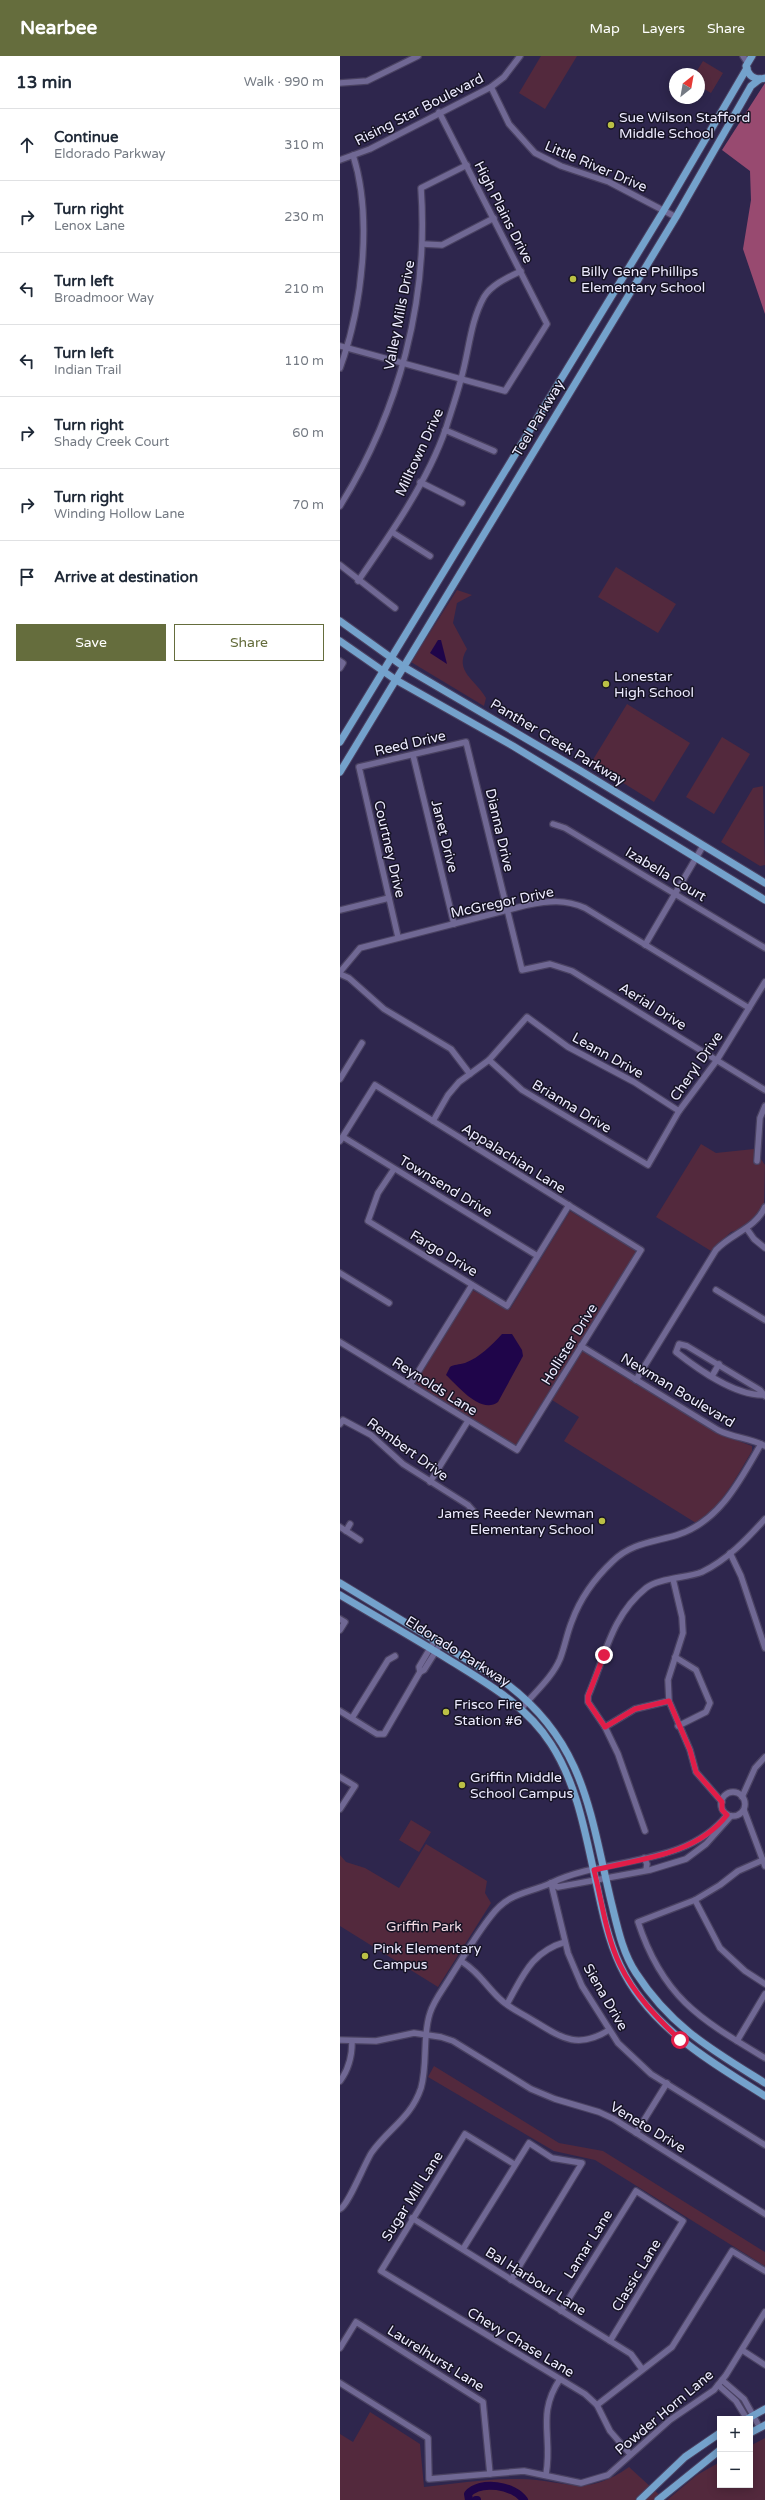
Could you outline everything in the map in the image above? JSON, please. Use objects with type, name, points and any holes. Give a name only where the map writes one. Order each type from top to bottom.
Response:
[{"type":"main road","points":[[747,60],[753,78],[763,79]]},
{"type":"main road","name":"Teel Parkway","points":[[340,742],[664,210],[722,111],[747,60]]},
{"type":"main road","name":"Teel Parkway","points":[[340,772],[404,667],[452,584],[676,217],[751,86],[763,79]]},
{"type":"main road","points":[[722,111],[734,118]]},
{"type":"main road","points":[[593,325],[606,332]]},
{"type":"main road","points":[[490,494],[503,501]]},
{"type":"main road","points":[[440,576],[452,584]]},
{"type":"main road","name":"Panther Creek Parkway","points":[[340,621],[404,667],[486,714],[765,883]]},
{"type":"main road","name":"Panther Creek Parkway","points":[[340,641],[382,672],[479,726],[574,782],[765,900]]},
{"type":"main road","points":[[479,726],[486,714]]},
{"type":"main road","points":[[574,782],[581,771]]},
{"type":"main road","name":"Eldorado Parkway","points":[[340,1583],[479,1666],[528,1701],[562,1742],[577,1772],[596,1830],[617,1927],[629,1960],[657,2002],[686,2032],[765,2083]]},
{"type":"main road","name":"Eldorado Parkway","points":[[340,1595],[474,1675],[521,1708],[552,1744],[565,1770],[577,1800],[608,1929],[620,1964],[649,2008],[691,2048],[765,2096]]},
{"type":"main road","points":[[474,1675],[479,1666]]},
{"type":"main road","points":[[753,2416],[765,2409]]},
{"type":"main road","points":[[640,2500],[685,2457],[717,2435]]},
{"type":"main road","points":[[660,2498],[718,2452]]},
{"type":"street","points":[[340,83],[367,81],[418,56]]},
{"type":"street","name":"Rising Star Boulevard","points":[[340,160],[370,149],[439,112],[491,87],[504,77],[520,56]]},
{"type":"street","name":"Little River Drive","points":[[491,87],[509,124],[535,153],[561,166],[609,182],[676,217]]},
{"type":"street","name":"High Plains Drive","points":[[439,112],[547,324],[506,391],[462,379]]},
{"type":"street","points":[[340,368],[358,292],[363,236],[359,174],[353,155]]},
{"type":"street","name":"Valley Mills Drive","points":[[340,506],[360,474],[376,439],[392,400],[404,362],[414,311],[423,244],[421,188],[467,165]]},
{"type":"street","points":[[423,244],[442,245],[494,218]]},
{"type":"street","name":"Milltown Drive","points":[[358,581],[392,532],[420,482],[445,430],[462,379],[477,315],[485,296],[501,281],[521,271]]},
{"type":"street","points":[[340,346],[404,362],[462,379]]},
{"type":"street","points":[[445,430],[494,451]]},
{"type":"street","points":[[420,482],[462,503]]},
{"type":"street","points":[[392,532],[430,556]]},
{"type":"street","points":[[340,565],[358,581],[395,608]]},
{"type":"street","name":"Reed Drive","points":[[359,767],[466,742]]},
{"type":"street","name":"Dianna Drive","points":[[466,742],[522,970]]},
{"type":"street","name":"Janet Drive","points":[[413,755],[454,924]]},
{"type":"street","name":"Courtney Drive","points":[[359,767],[398,937]]},
{"type":"street","name":"Izabella Court","points":[[553,824],[565,828],[765,948]]},
{"type":"street","points":[[645,944],[703,846]]},
{"type":"street","points":[[340,910],[389,898]]},
{"type":"street","name":"McGregor Drive","points":[[340,973],[360,948],[507,910],[550,901],[569,901],[585,908],[749,1008]]},
{"type":"street","name":"Aerial Drive","points":[[522,970],[550,964],[572,971],[765,1090]]},
{"type":"street","points":[[340,973],[349,978],[384,1009],[451,1049],[470,1074]]},
{"type":"street","name":"Cheryl Drive","points":[[648,1165],[679,1111],[717,1060],[765,982]]},
{"type":"street","name":"Leann Drive","points":[[489,1060],[527,1017],[568,1047],[634,1082],[679,1111]]},
{"type":"street","points":[[340,1079],[362,1043]]},
{"type":"street","points":[[433,1121],[448,1095],[470,1074],[489,1060]]},
{"type":"street","name":"Brianna Drive","points":[[489,1060],[517,1086],[534,1098],[648,1165]]},
{"type":"street","name":"Appalachian Lane","points":[[341,1139],[375,1085],[641,1250]]},
{"type":"street","points":[[757,1160],[760,1118],[765,1106]]},
{"type":"street","name":"Townsend Drive","points":[[341,1139],[394,1169],[536,1255]]},
{"type":"street","name":"Fargo Drive","points":[[394,1169],[378,1194],[368,1221],[472,1285],[507,1306],[536,1255]]},
{"type":"street","points":[[536,1255],[569,1205]]},
{"type":"street","points":[[636,1380],[724,1241],[747,1228],[761,1215],[765,1207]]},
{"type":"street","points":[[747,1228],[754,1239],[765,1248]]},
{"type":"street","name":"Hollister Drive","points":[[517,1450],[641,1250]]},
{"type":"street","points":[[340,1273],[389,1303]]},
{"type":"street","points":[[410,1385],[472,1285]]},
{"type":"street","points":[[716,1290],[765,1320]]},
{"type":"street","name":"Reynolds Lane","points":[[340,1342],[517,1450]]},
{"type":"street","points":[[680,1344],[687,1346],[719,1364],[760,1390],[765,1395],[753,1396],[739,1391],[681,1356],[676,1352],[676,1348],[680,1344]]},
{"type":"street","name":"Newman Boulevard","points":[[581,1346],[724,1434],[763,1445]]},
{"type":"street","points":[[712,1376],[719,1364]]},
{"type":"street","points":[[430,1482],[468,1421]]},
{"type":"street","name":"Rembert Drive","points":[[342,1422],[371,1435],[403,1464],[468,1506],[476,1514]]},
{"type":"street","points":[[521,1708],[551,1674],[560,1659],[571,1622],[581,1601],[613,1560],[639,1544],[681,1534],[707,1520],[728,1498],[763,1445]]},
{"type":"street","points":[[645,1831],[631,1786],[605,1727],[588,1702],[588,1696],[613,1628],[631,1602],[648,1586],[702,1572],[730,1553],[765,1519]]},
{"type":"street","points":[[346,1531],[350,1524]]},
{"type":"street","points":[[340,1527],[360,1540]]},
{"type":"street","points":[[730,1553],[741,1576],[765,1648]]},
{"type":"street","points":[[673,1580],[682,1617],[682,1633],[668,1680],[669,1701],[678,1726],[690,1750],[696,1772],[708,1789],[722,1801],[722,1810],[729,1815],[739,1815],[744,1810]]},
{"type":"street","points":[[340,1630],[342,1621]]},
{"type":"street","points":[[340,1711],[382,1735],[399,1710],[420,1672],[419,1667],[438,1642]]},
{"type":"street","points":[[352,1718],[388,1660],[395,1656]]},
{"type":"street","points":[[675,1657],[696,1670],[710,1703],[706,1712],[678,1726]]},
{"type":"street","points":[[605,1727],[635,1709],[669,1701]]},
{"type":"street","points":[[741,1795],[754,1768],[765,1757]]},
{"type":"street","points":[[340,1777],[355,1786],[340,1809]]},
{"type":"street","points":[[722,1801],[732,1793],[741,1795]]},
{"type":"street","points":[[741,1795],[745,1803],[744,1810],[764,1863],[738,1871],[720,1886],[695,1900],[638,1922],[645,1944],[661,1975],[678,1997],[699,2016],[765,2058]]},
{"type":"street","points":[[551,1883],[558,1887],[646,1870],[667,1865],[691,1856],[706,1844],[729,1815]]},
{"type":"street","points":[[341,2209],[372,2152],[403,2121],[414,2105],[421,2087],[426,2064],[426,2034],[430,2012],[492,1914],[509,1898],[551,1883],[556,1879],[686,1848],[715,1829],[729,1815]]},
{"type":"street","points":[[739,1815],[752,1830]]},
{"type":"street","points":[[663,1853],[667,1859],[667,1865]]},
{"type":"street","points":[[644,1858],[647,1864],[646,1870]]},
{"type":"street","name":"Siena Drive","points":[[551,1883],[565,1942],[582,1986],[609,2030],[633,2059],[667,2084],[765,2145]]},
{"type":"street","points":[[695,1900],[720,1948],[745,1971],[765,1984]]},
{"type":"street","points":[[507,2004],[538,1956],[550,1946],[565,1942]]},
{"type":"street","points":[[461,1961],[477,1972],[496,1996],[558,2036],[570,2040],[595,2039],[609,2030]]},
{"type":"street","points":[[737,2041],[765,1994]]},
{"type":"street","name":"Veneto Drive","points":[[340,2040],[352,2042],[376,2041],[400,2035],[426,2034],[449,2039],[531,2089],[572,2105],[599,2112],[636,2133],[765,2214]]},
{"type":"street","points":[[340,2081],[347,2072],[352,2055],[352,2042]]},
{"type":"street","points":[[636,2133],[667,2084]]},
{"type":"street","name":"Sugar Mill Lane","points":[[381,2271],[412,2218],[465,2134],[514,2164]]},
{"type":"street","points":[[463,2250],[514,2164],[529,2143],[552,2158],[582,2163],[511,2280]]},
{"type":"street","name":"Lamar Lane","points":[[561,2310],[636,2191],[683,2221]]},
{"type":"street","name":"Bal Harbour Lane","points":[[412,2218],[632,2354],[642,2369]]},
{"type":"street","name":"Classic Lane","points":[[610,2341],[683,2221]]},
{"type":"street","points":[[597,2405],[672,2347],[732,2252],[765,2271]]},
{"type":"street","name":"Chevy Chase Lane","points":[[381,2271],[585,2394],[597,2405],[610,2431],[630,2454]]},
{"type":"street","name":"Powder Horn Lane","points":[[340,2383],[428,2438],[429,2479],[524,2471],[546,2474],[571,2482],[596,2480],[618,2467],[630,2454],[670,2420],[697,2404],[718,2385],[742,2350],[765,2312]]},
{"type":"street","name":"Laurelhurst Lane","points":[[340,2348],[356,2322],[484,2402],[490,2474]]},
{"type":"street","points":[[742,2350],[765,2365]]},
{"type":"street","points":[[546,2474],[548,2454],[546,2405],[560,2379]]},
{"type":"street","points":[[722,2380],[744,2399],[748,2416]]},
{"type":"street","points":[[718,2385],[736,2401],[747,2416]]},
{"type":"green space","points":[[541,56],[577,56],[545,109],[519,93]]},
{"type":"green space","points":[[703,61],[723,73],[711,93],[705,90],[705,68],[699,68]]},
{"type":"green space","points":[[616,567],[676,604],[658,633],[598,597]]},
{"type":"green space","points":[[457,590],[472,595],[457,603],[453,623],[467,649],[463,657],[464,670],[486,698],[484,706],[411,662]]},
{"type":"green space","points":[[627,704],[690,743],[654,802],[591,763]]},
{"type":"green space","points":[[722,737],[750,754],[714,814],[686,797]]},
{"type":"green space","points":[[763,786],[765,865],[760,866],[721,842],[753,788]]},
{"type":"green space","points":[[701,1144],[716,1153],[754,1149],[765,1165],[764,1203],[756,1218],[742,1229],[731,1232],[711,1251],[656,1217]]},
{"type":"green space","points":[[570,1211],[634,1249],[636,1253],[515,1446],[415,1383],[472,1290],[510,1309]]},
{"type":"green space","points":[[582,1351],[717,1433],[752,1446],[752,1451],[728,1491],[713,1509],[696,1523],[564,1441],[579,1417],[552,1400]]},
{"type":"green space","points":[[411,1820],[431,1832],[419,1852],[399,1840]]},
{"type":"green space","name":"Griffin Park","points":[[426,1844],[487,1881],[485,1893],[491,1903],[438,1987],[340,1926],[340,1855],[346,1862],[365,1868],[399,1888]]},
{"type":"green space","points":[[434,2066],[559,2143],[603,2151],[765,2252],[765,2266],[595,2160],[554,2151],[428,2077]]},
{"type":"green space","points":[[370,2412],[420,2444],[424,2487],[504,2479],[585,2485],[598,2483],[613,2477],[629,2467],[665,2500],[340,2500],[340,2434],[353,2442]]},
{"type":"green space","points":[[765,2438],[765,2500],[667,2500],[697,2475],[717,2464],[717,2488],[753,2488],[753,2444]]},
{"type":"shaded area","points":[[765,83],[765,314],[743,249],[751,200],[750,171],[722,150]]},
{"type":"shaded area","points":[[438,640],[441,640],[447,664],[430,653]]},
{"type":"shaded area","points":[[502,1334],[512,1334],[522,1350],[523,1356],[498,1402],[491,1405],[484,1405],[470,1398],[446,1375],[450,1367],[476,1358]]},
{"type":"waterway","points":[[469,2500],[468,2494],[473,2490],[488,2486],[497,2486],[513,2491],[524,2500]]},
{"type":"place","name":"Sue Wilson Stafford Middle School","points":[[611,125]]},
{"type":"place","name":"Billy Gene Phillips Elementary School","points":[[573,279]]},
{"type":"place","name":"Lonestar High School","points":[[606,684]]},
{"type":"place","name":"James Reeder Newman Elementary School","points":[[602,1521]]},
{"type":"place","name":"Frisco Fire Station #6","points":[[446,1712]]},
{"type":"place","name":"Griffin Middle School Campus","points":[[462,1785]]},
{"type":"place","name":"Pink Elementary Campus","points":[[365,1956]]},
{"type":"route","points":[[604,1655],[588,1696],[588,1702],[605,1727],[635,1709],[669,1701],[678,1726],[690,1750],[696,1772],[714,1796],[722,1802],[722,1810],[727,1815],[715,1829],[686,1848],[594,1870],[614,1950],[627,1978],[649,2008],[680,2040]]}]
